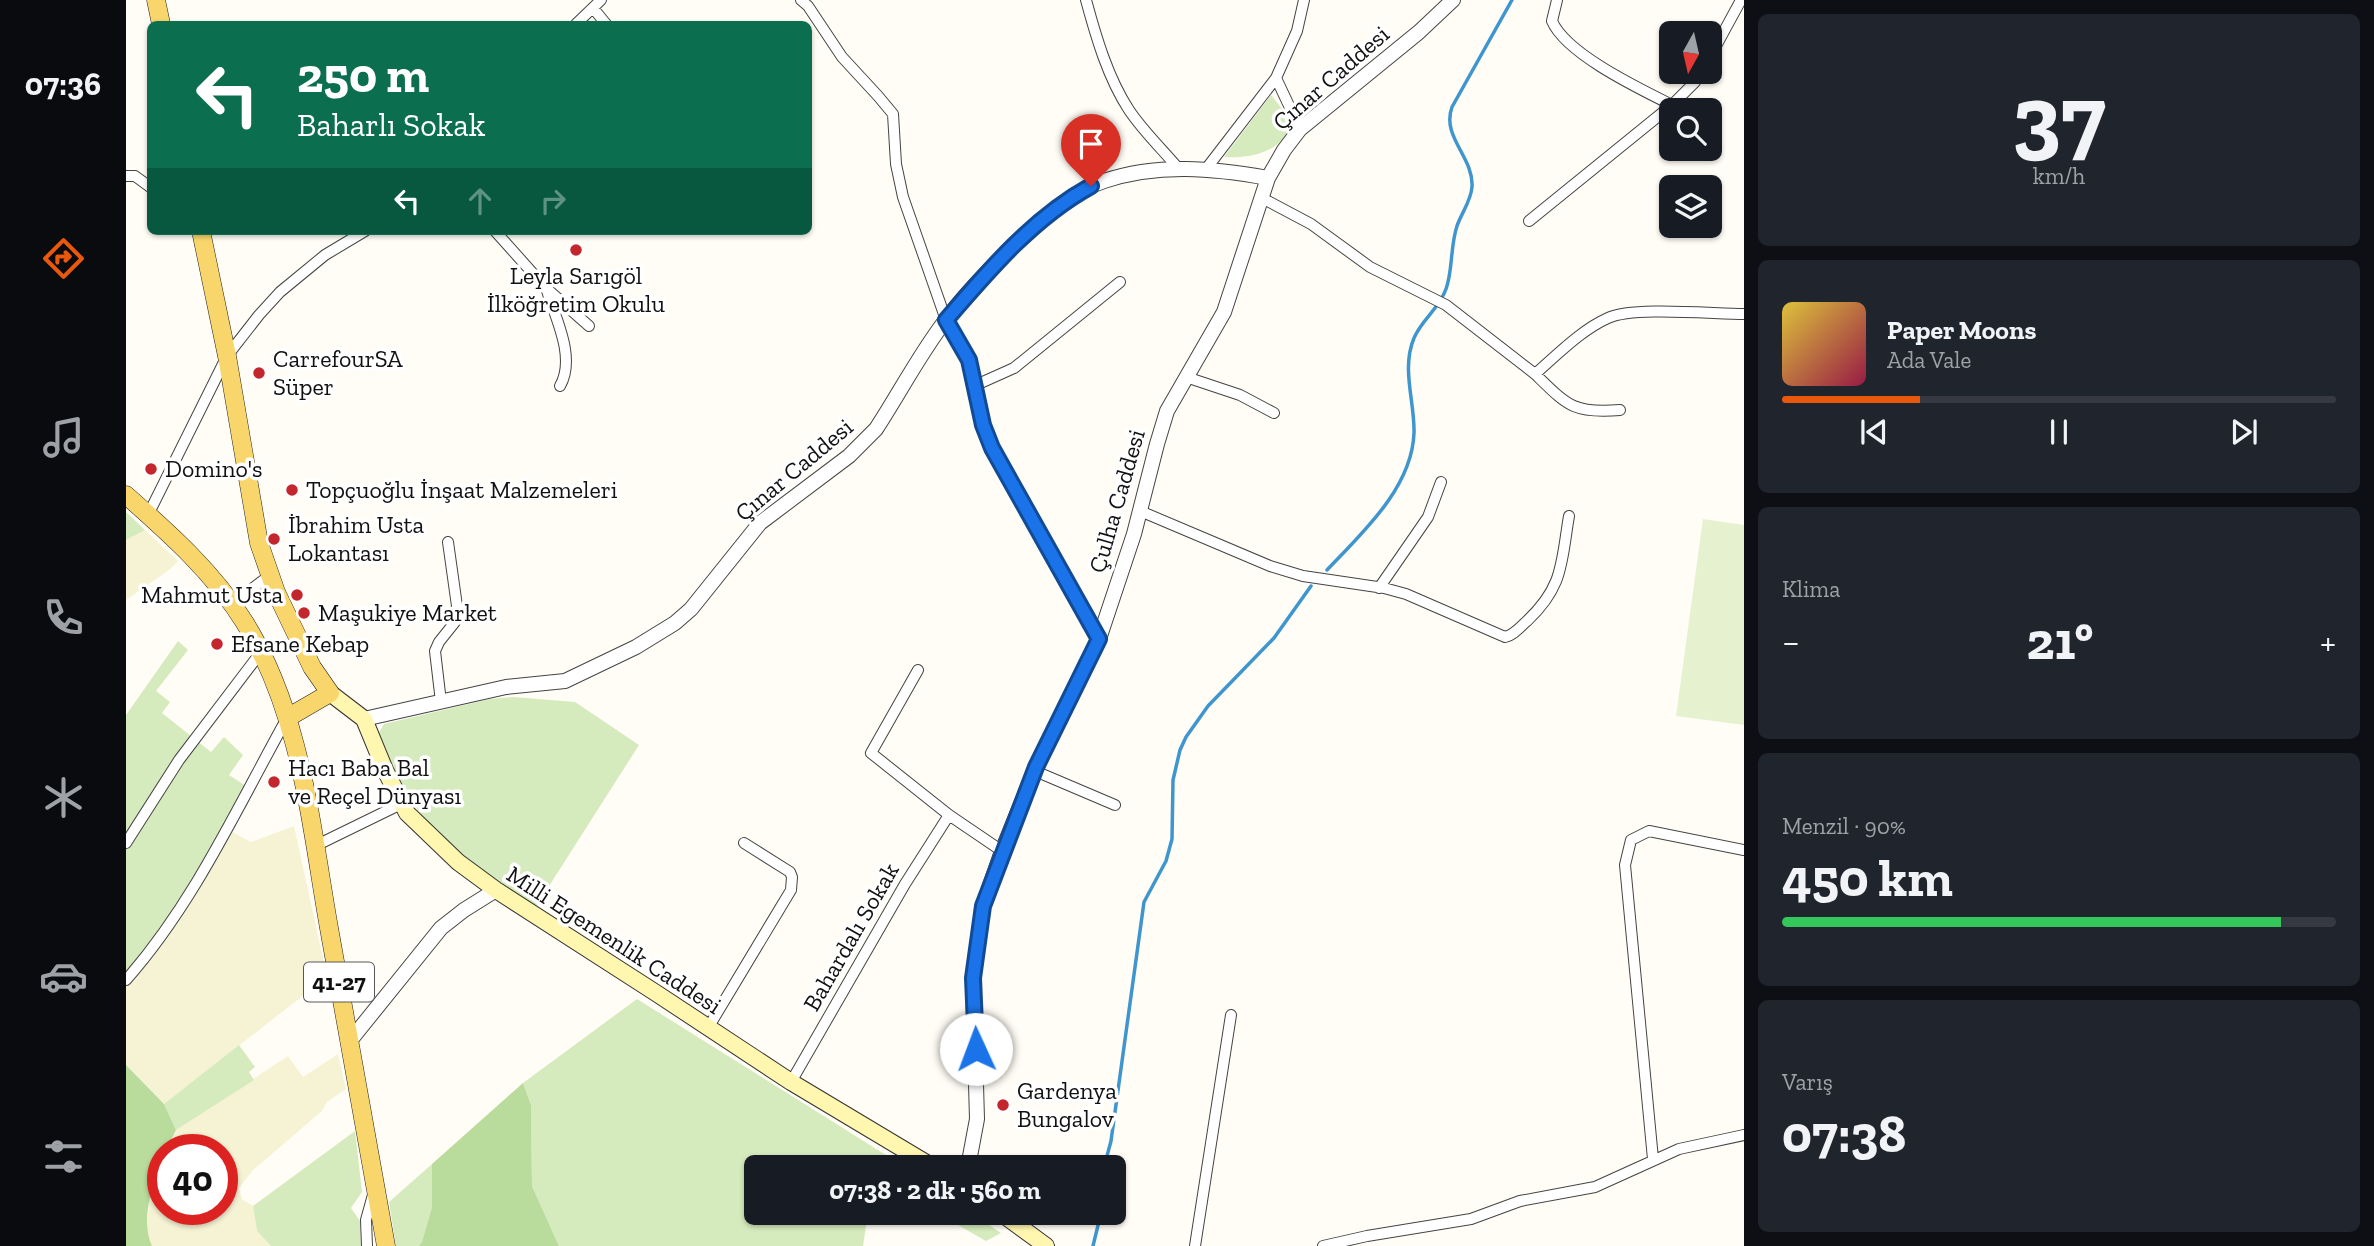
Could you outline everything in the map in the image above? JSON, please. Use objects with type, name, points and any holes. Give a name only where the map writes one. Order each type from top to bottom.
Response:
[{"type":"main road","points":[[156,0],[160,21]]},
{"type":"main road","points":[[202,235],[227,356],[251,506],[269,576],[312,667],[330,693],[287,718]]},
{"type":"main road","name":"41-27","points":[[126,495],[185,549],[232,604],[261,652],[287,718],[315,846],[386,1246]]},
{"type":"main road","name":"Milli Egemenlik Caddesi","points":[[330,693],[364,719],[401,804],[434,841],[496,890],[791,1082],[913,1155]]},
{"type":"main road","points":[[1017,1225],[1046,1246]]},
{"type":"street","points":[[801,0],[808,6],[842,57],[893,114],[896,164],[903,197],[946,320],[965,350],[976,385],[983,425],[992,448],[1099,639]]},
{"type":"street","points":[[1086,0],[1107,64],[1121,96],[1138,122],[1178,168]]},
{"type":"street","points":[[1206,169],[1276,78],[1297,30],[1304,0]]},
{"type":"street","name":"Çınar Caddesi","points":[[364,719],[506,687],[565,681],[636,647],[675,623],[702,598],[760,523],[866,441],[946,320],[1011,248],[1066,201],[1104,181],[1123,175],[1178,168],[1268,178],[1276,161],[1300,130],[1411,39],[1453,0]]},
{"type":"street","points":[[1557,0],[1552,21],[1562,37],[1604,70],[1659,99]]},
{"type":"street","points":[[1722,35],[1741,0]]},
{"type":"street","points":[[579,21],[597,4],[605,21]]},
{"type":"street","points":[[1276,78],[1300,130]]},
{"type":"street","points":[[1678,98],[1693,84]]},
{"type":"street","points":[[1529,221],[1659,115]]},
{"type":"street","points":[[126,176],[135,176],[147,185]]},
{"type":"street","name":"Çulha Caddesi","points":[[971,1155],[978,1110],[973,978],[983,906],[1035,771],[1099,639],[1140,511],[1161,426],[1224,312],[1268,178]]},
{"type":"street","points":[[1262,198],[1311,224],[1370,267],[1446,305],[1535,374],[1572,407],[1597,412],[1620,410]]},
{"type":"street","points":[[148,515],[227,356],[281,292],[326,255],[358,235]]},
{"type":"street","points":[[499,235],[546,288],[589,326]]},
{"type":"street","points":[[976,385],[1014,368],[1120,282]]},
{"type":"street","points":[[546,288],[567,363],[565,378],[560,386]]},
{"type":"street","points":[[1535,374],[1582,335],[1617,314],[1744,314]]},
{"type":"street","points":[[1186,377],[1240,395],[1274,413]]},
{"type":"street","points":[[1380,587],[1428,517],[1441,482]]},
{"type":"street","points":[[1140,511],[1270,566],[1303,576],[1380,587],[1406,594],[1505,636],[1511,635],[1549,598],[1555,588],[1569,516]]},
{"type":"street","points":[[441,702],[435,651],[455,622],[457,606],[448,542]]},
{"type":"street","points":[[232,604],[269,576]]},
{"type":"street","points":[[126,843],[179,760],[261,652]]},
{"type":"street","points":[[918,670],[872,753],[949,815],[1002,851]]},
{"type":"street","points":[[126,980],[156,946],[186,901],[287,718]]},
{"type":"street","points":[[1035,771],[1115,805]]},
{"type":"street","points":[[315,846],[401,804]]},
{"type":"street","name":"Bahardalı Sokak","points":[[791,1082],[905,884],[949,815]]},
{"type":"street","points":[[1653,1159],[1625,865],[1631,840],[1649,831],[1744,851]]},
{"type":"street","points":[[708,1028],[792,883],[790,872],[744,843]]},
{"type":"street","points":[[349,1042],[441,928],[450,919],[496,890]]},
{"type":"street","points":[[1195,1246],[1230,1015]]},
{"type":"street","points":[[1323,1246],[1471,1219],[1520,1201],[1595,1186],[1679,1149],[1744,1135]]},
{"type":"street","points":[[367,1246],[366,1220],[375,1187]]},
{"type":"shaded area","points":[[145,530],[178,561],[126,600],[126,540]]},
{"type":"shaded area","points":[[294,826],[327,977],[164,1104],[126,1065],[126,980],[227,829],[251,842]]},
{"type":"shaded area","points":[[338,1054],[346,1089],[327,1102],[322,1111],[253,1170],[239,1188],[242,1199],[253,1206],[257,1231],[271,1246],[152,1246],[146,1234],[147,1224],[238,1225],[238,1134],[174,1134],[176,1130],[288,1056],[303,1077]]},
{"type":"green space","points":[[1271,95],[1283,110],[1289,124],[1281,141],[1254,155],[1224,157]]},
{"type":"green space","points":[[126,512],[145,530],[126,540]]},
{"type":"green space","points":[[1703,519],[1744,525],[1744,725],[1676,716]]},
{"type":"green space","points":[[178,641],[188,650],[156,691],[170,702],[162,713],[211,752],[224,737],[243,755],[229,775],[249,788],[185,901],[126,980],[126,715]]},
{"type":"green space","points":[[513,697],[575,702],[639,745],[535,908],[461,854],[421,814],[390,764],[378,734],[384,724],[490,699]]},
{"type":"green space","points":[[637,999],[886,1155],[744,1155],[744,1225],[866,1225],[863,1246],[559,1246],[532,1186],[531,1105],[523,1083]]},
{"type":"green space","points":[[239,1045],[255,1067],[249,1072],[254,1080],[176,1130],[164,1104]]},
{"type":"green space","points":[[126,1065],[164,1104],[176,1130],[174,1134],[147,1134],[147,1229],[152,1246],[126,1246]]},
{"type":"green space","points":[[523,1083],[531,1105],[532,1186],[559,1246],[419,1246],[432,1207],[432,1164]]},
{"type":"green space","points":[[355,1131],[362,1192],[351,1208],[360,1221],[361,1246],[271,1246],[257,1231],[253,1206]]},
{"type":"green space","points":[[432,1164],[432,1207],[422,1243],[419,1246],[396,1246],[389,1202]]},
{"type":"green space","points":[[958,1225],[989,1225],[1001,1233],[986,1241]]},
{"type":"waterway","points":[[1327,570],[1383,508],[1395,491],[1411,453],[1414,421],[1409,374],[1410,350],[1417,331],[1446,289],[1455,234],[1472,187],[1468,166],[1451,128],[1452,107],[1512,0]]},
{"type":"waterway","points":[[1107,1155],[1144,902],[1166,861],[1172,839],[1173,780],[1180,750],[1208,706],[1274,638],[1311,586]]},
{"type":"waterway","points":[[1093,1246],[1098,1225]]},
{"type":"place","name":"Leyla Sarıgöl İlköğretim Okulu","points":[[576,250]]},
{"type":"place","name":"CarrefourSA Süper","points":[[259,373]]},
{"type":"place","name":"Domino's","points":[[151,469]]},
{"type":"place","name":"Topçuoğlu İnşaat Malzemeleri","points":[[292,490]]},
{"type":"place","name":"İbrahim Usta Lokantası","points":[[274,539]]},
{"type":"place","name":"Mahmut Usta","points":[[297,595]]},
{"type":"place","name":"Maşukiye Market","points":[[304,613]]},
{"type":"place","name":"Efsane Kebap","points":[[217,644]]},
{"type":"place","name":"Hacı Baba Bal ve Reçel Dünyası","points":[[274,782]]},
{"type":"place","name":"Gardenya Bungalov","points":[[1003,1105]]},
{"type":"route","points":[[976,1049],[973,978],[983,906],[1036,767],[1099,639],[992,448],[983,425],[969,360],[946,320],[986,273],[1030,230],[1066,201],[1091,186]]}]
